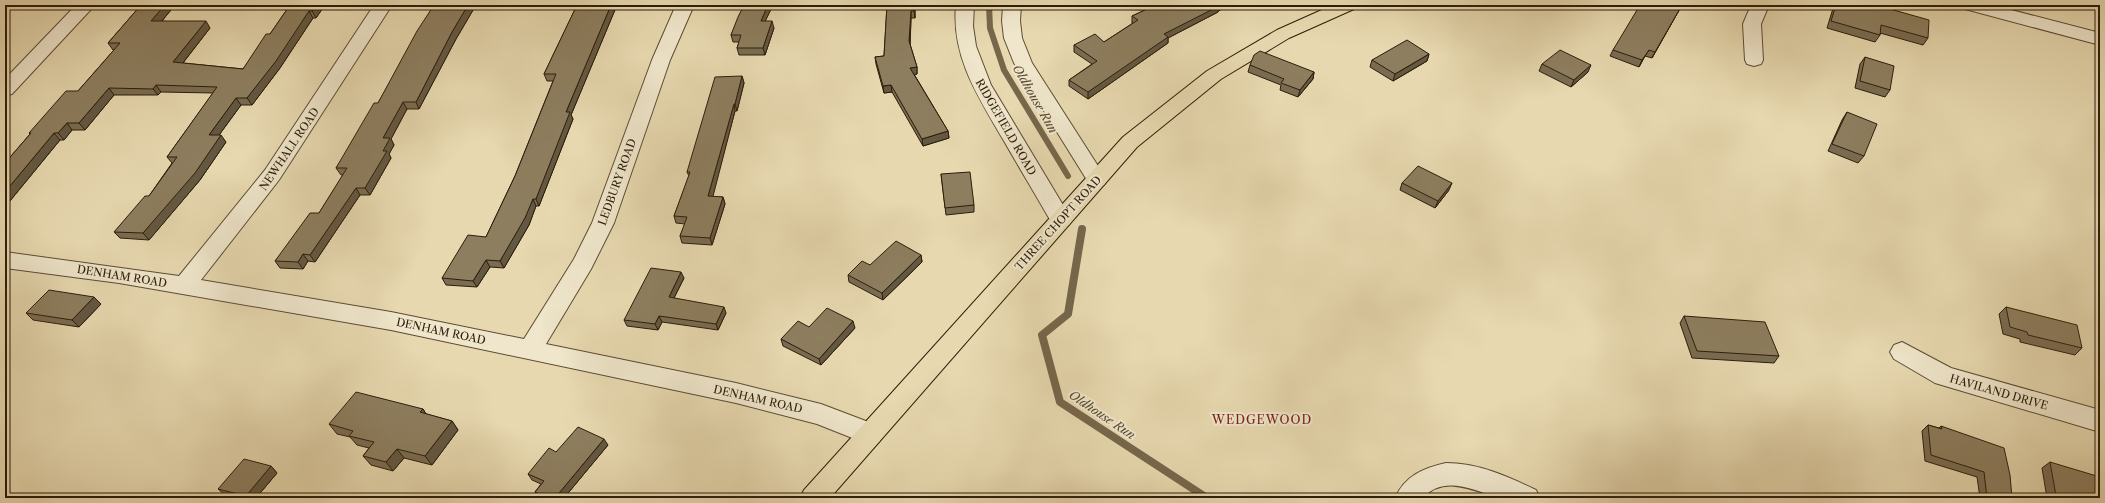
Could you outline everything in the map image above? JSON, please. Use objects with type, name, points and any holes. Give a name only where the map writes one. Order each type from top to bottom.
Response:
[{"type":"main road","name":"THREE CHOPT ROAD","points":[[813,498],[1130,142],[1214,74],[1283,34],[1348,5]]},
{"type":"street","points":[[5,90],[86,5]]},
{"type":"street","name":"NEWHALL ROAD","points":[[184,286],[272,176],[383,5]]},
{"type":"street","name":"LEDBURY ROAD","points":[[530,350],[583,263],[603,223],[661,60],[685,5]]},
{"type":"street","name":"RIDGEFIELD ROAD","points":[[965,5],[965,40],[974,70],[981,85],[1061,220]]},
{"type":"street","points":[[1012,5],[1011,21],[1014,38],[1023,63],[1096,180]]},
{"type":"street","points":[[1754,60],[1752,24],[1760,5]]},
{"type":"street","points":[[1971,5],[2100,39]]},
{"type":"street","name":"DENHAM ROAD","points":[[5,260],[184,286],[391,321],[752,397],[820,414],[870,434]]},
{"type":"street","name":"HAVILAND DRIVE","points":[[1902,352],[1944,376],[2100,421]]},
{"type":"street","points":[[1408,498],[1420,484],[1440,476],[1457,475],[1478,478],[1527,498]]},
{"type":"building","points":[[141,5],[165,5],[151,21],[206,21],[173,62],[243,69],[266,34],[270,34],[290,5],[316,5],[312,11],[309,11],[276,61],[247,98],[236,98],[209,135],[221,135],[195,173],[143,233],[114,232],[145,196],[149,196],[177,157],[167,157],[217,87],[156,85],[153,89],[109,88],[79,123],[67,123],[58,133],[54,133],[5,192],[5,163],[66,91],[78,91],[120,43],[108,43]]},
{"type":"building","points":[[434,5],[468,5],[452,32],[416,102],[403,102],[383,138],[390,138],[383,151],[387,151],[365,188],[356,188],[310,255],[303,254],[298,262],[275,261],[310,213],[319,213],[347,168],[336,168],[374,103],[378,103],[417,31]]},
{"type":"building","points":[[577,5],[611,5],[566,112],[570,112],[536,199],[533,199],[525,218],[500,261],[486,260],[473,281],[442,278],[468,235],[486,237],[515,176],[556,74],[544,74]]},
{"type":"building","points":[[744,5],[768,5],[761,21],[772,21],[763,48],[737,48],[741,35],[731,35]]},
{"type":"building","points":[[887,5],[914,5],[914,11],[911,11],[909,41],[917,67],[910,68],[948,131],[922,139],[891,85],[883,86],[875,57],[884,56]]},
{"type":"building","points":[[1156,5],[1219,6],[1164,34],[1168,37],[1088,92],[1069,80],[1097,61],[1074,45],[1095,34],[1104,42],[1138,20],[1132,16]]},
{"type":"building","points":[[1640,5],[1649,8],[1650,5],[1682,5],[1655,52],[1649,50],[1642,60],[1613,50]]},
{"type":"building","points":[[1836,5],[1876,5],[1929,20],[1928,38],[1881,25],[1880,35],[1831,21]]},
{"type":"building","points":[[1407,40],[1429,54],[1395,74],[1372,60]]},
{"type":"building","points":[[1560,50],[1591,65],[1574,80],[1542,64]]},
{"type":"building","points":[[1260,51],[1314,72],[1300,90],[1281,83],[1284,79],[1250,65],[1254,55]]},
{"type":"building","points":[[1865,57],[1894,66],[1890,90],[1860,81]]},
{"type":"building","points":[[742,76],[708,196],[723,197],[710,238],[680,236],[687,217],[674,216],[690,172],[687,172],[715,77]]},
{"type":"building","points":[[1847,112],[1877,124],[1864,156],[1832,144]]},
{"type":"building","points":[[1418,166],[1452,183],[1438,201],[1402,183]]},
{"type":"building","points":[[970,172],[974,205],[945,208],[941,174]]},
{"type":"building","points":[[896,241],[921,255],[882,293],[848,275],[862,261],[870,265]]},
{"type":"building","points":[[651,268],[681,272],[669,297],[724,307],[716,324],[659,316],[655,324],[624,320]]},
{"type":"building","points":[[49,290],[94,297],[72,320],[26,313]]},
{"type":"building","points":[[2006,307],[2077,325],[2082,348],[2028,335],[2027,332],[2010,327]]},
{"type":"building","points":[[827,308],[853,321],[819,359],[781,339],[798,321],[809,327]]},
{"type":"building","points":[[1684,316],[1765,322],[1779,356],[1697,351]]},
{"type":"building","points":[[356,392],[423,409],[420,412],[452,421],[425,456],[397,449],[386,462],[363,456],[374,442],[349,436],[353,431],[329,424]]},
{"type":"building","points":[[1928,425],[1942,429],[1941,426],[2004,448],[2010,475],[2012,498],[1987,498],[1984,472],[1931,455]]},
{"type":"building","points":[[578,427],[604,439],[555,498],[549,498],[535,492],[544,481],[528,474],[549,448],[556,452]]},
{"type":"building","points":[[244,459],[271,466],[246,496],[218,489]]},
{"type":"building","points":[[2050,462],[2100,477],[2100,498],[2063,498],[2056,496]]},
{"type":"waterway","name":"Oldhouse Run","points":[[989,5],[990,28],[1004,70],[1068,176]]},
{"type":"waterway","name":"Oldhouse Run","points":[[1082,229],[1068,314],[1042,335],[1060,402],[1207,498]]},
{"type":"district","name":"WEDGEWOOD","points":[[1262,420]]}]
